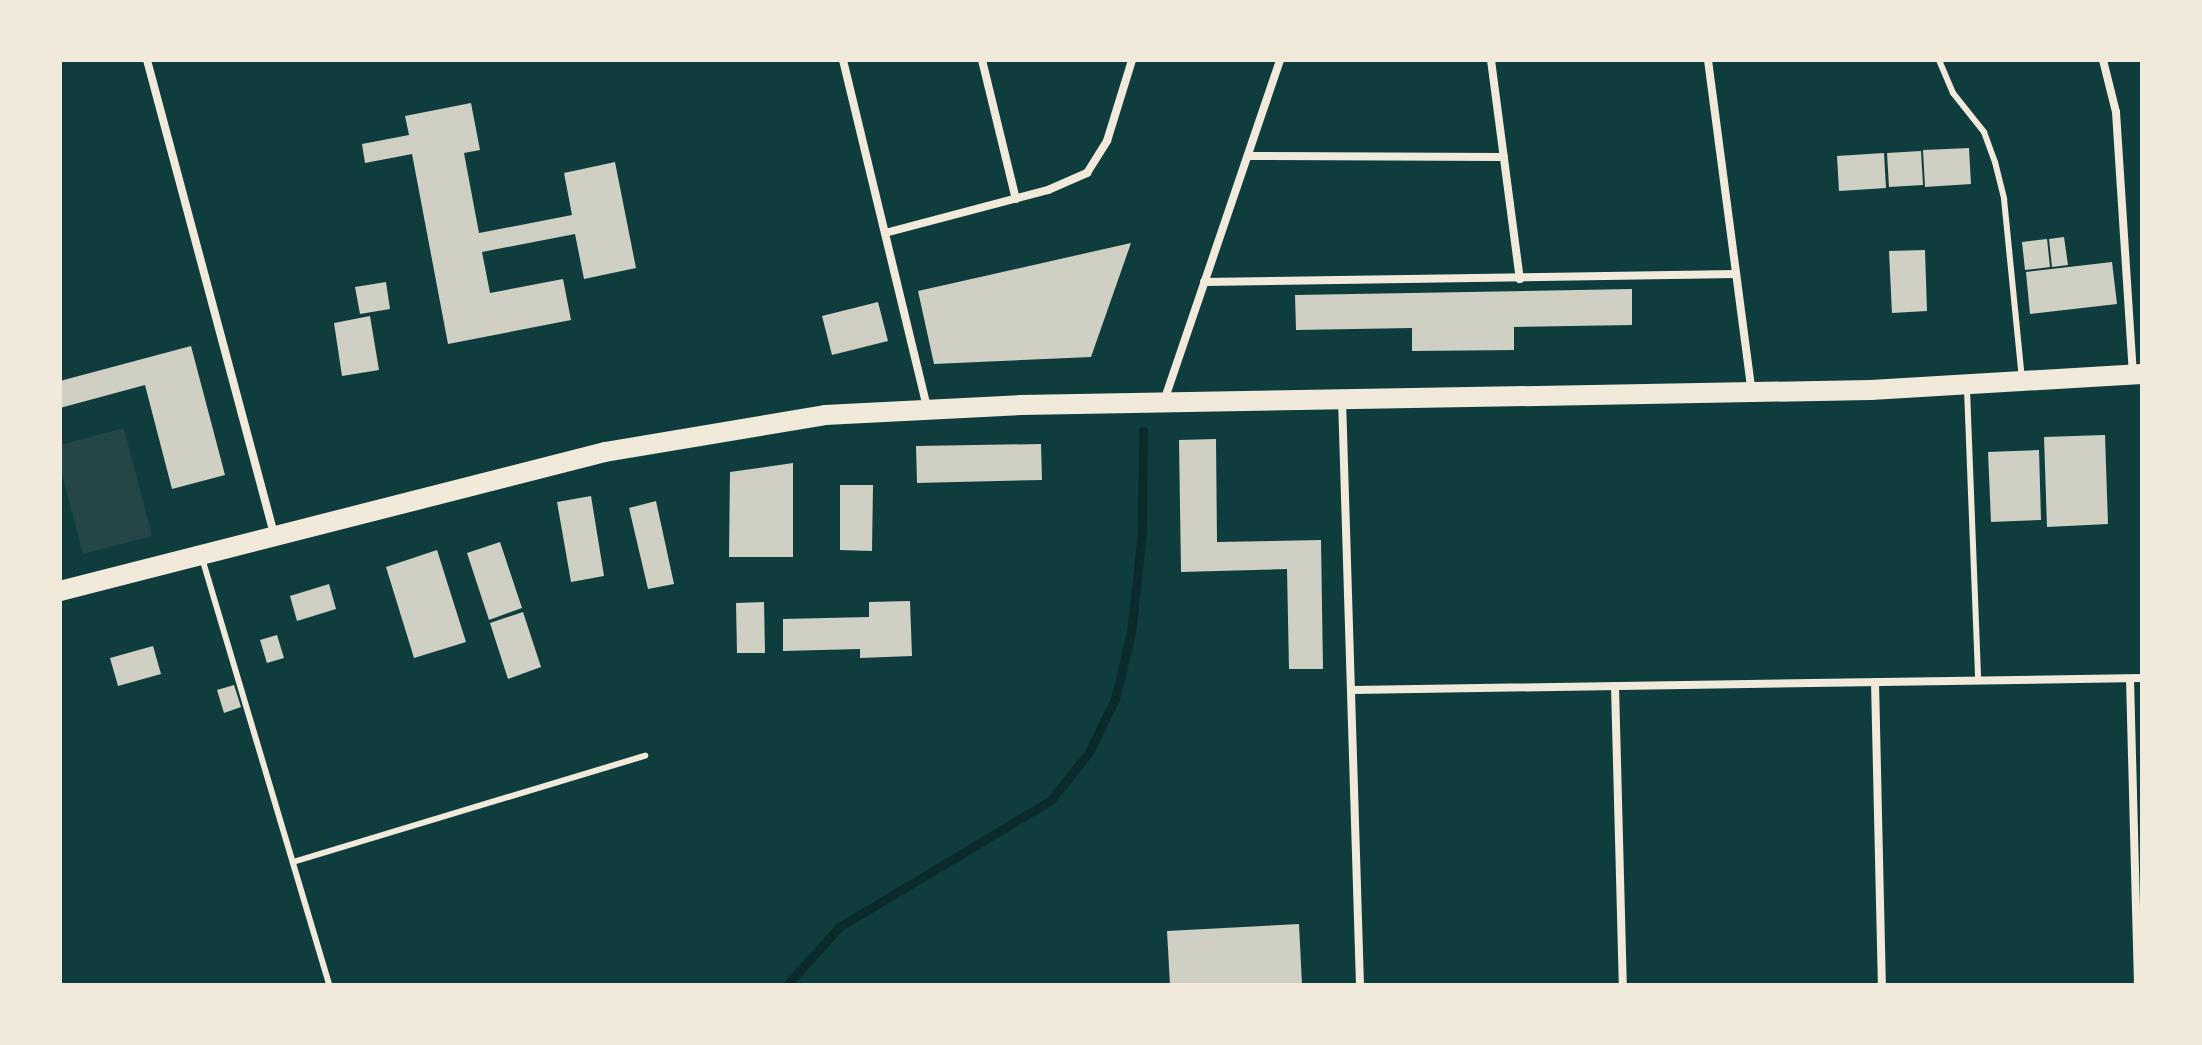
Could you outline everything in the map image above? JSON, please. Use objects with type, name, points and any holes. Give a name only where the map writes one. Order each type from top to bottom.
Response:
[{"type":"main road","points":[[60,591],[670,437],[750,423],[927,407],[1752,393],[1967,386],[2138,374]]},
{"type":"street","points":[[147,60],[274,535]]},
{"type":"street","points":[[843,60],[927,407]]},
{"type":"street","points":[[982,60],[1016,199]]},
{"type":"street","points":[[885,233],[1016,199],[1087,173],[1107,141],[1132,60]]},
{"type":"street","points":[[1164,402],[1280,60]]},
{"type":"street","points":[[1491,60],[1520,279]]},
{"type":"street","points":[[1708,60],[1752,393]]},
{"type":"street","points":[[2103,60],[2116,112],[2138,374]]},
{"type":"street","points":[[1248,156],[1504,157]]},
{"type":"street","points":[[1204,282],[1736,274]]},
{"type":"street","points":[[1342,398],[1360,985]]},
{"type":"street","points":[[1353,690],[2142,678]]},
{"type":"street","points":[[2130,679],[2138,985]]},
{"type":"street","points":[[1875,682],[1882,985]]},
{"type":"street","points":[[1615,686],[1623,985]]},
{"type":"lane","points":[[1939,60],[1953,93],[1984,132],[1995,162],[2004,199],[2022,383]]},
{"type":"lane","points":[[1967,386],[1978,680]]},
{"type":"lane","points":[[201,554],[329,985]]},
{"type":"lane","points":[[293,862],[645,756]]},
{"type":"shaded area","points":[[124,428],[152,536],[83,554],[60,466],[60,445]]},
{"type":"building","points":[[471,103],[480,150],[464,153],[479,233],[572,215],[564,173],[615,162],[636,268],[584,279],[575,234],[482,252],[490,293],[563,279],[571,320],[448,344],[412,154],[365,163],[362,144],[409,135],[405,116]]},
{"type":"building","points":[[1969,148],[1971,184],[1925,187],[1923,150]]},
{"type":"building","points":[[1921,151],[1923,185],[1889,187],[1887,153]]},
{"type":"building","points":[[1884,153],[1886,188],[1839,191],[1837,156]]},
{"type":"building","points":[[2064,237],[2068,265],[2052,267],[2049,239]]},
{"type":"building","points":[[2047,239],[2050,267],[2025,270],[2022,242]]},
{"type":"building","points":[[1131,243],[1091,357],[934,364],[918,291]]},
{"type":"building","points":[[1925,250],[1927,311],[1892,313],[1889,251]]},
{"type":"building","points":[[2112,262],[2117,304],[2030,314],[2026,272]]},
{"type":"building","points":[[386,282],[390,309],[360,314],[355,287]]},
{"type":"building","points":[[1632,289],[1632,325],[1514,327],[1514,350],[1412,351],[1412,328],[1296,330],[1295,295]]},
{"type":"building","points":[[878,302],[888,341],[832,355],[822,316]]},
{"type":"building","points":[[370,316],[379,370],[342,376],[334,323]]},
{"type":"building","points":[[191,346],[225,475],[172,489],[145,385],[60,408],[60,381]]},
{"type":"building","points":[[2105,435],[2108,524],[2047,527],[2044,437]]},
{"type":"building","points":[[1216,439],[1217,542],[1321,540],[1323,669],[1289,669],[1287,569],[1181,572],[1179,440]]},
{"type":"building","points":[[1041,444],[1042,480],[917,483],[916,446]]},
{"type":"building","points":[[2039,450],[2041,520],[1991,522],[1988,452]]},
{"type":"building","points":[[793,463],[793,557],[729,557],[730,472]]},
{"type":"building","points":[[840,485],[873,485],[872,551],[840,550]]},
{"type":"building","points":[[591,496],[604,576],[571,582],[557,502]]},
{"type":"building","points":[[656,501],[674,584],[648,589],[629,508]]},
{"type":"building","points":[[500,542],[522,608],[489,620],[467,553]]},
{"type":"building","points":[[437,550],[466,642],[414,658],[386,567]]},
{"type":"building","points":[[329,584],[336,609],[297,621],[290,596]]},
{"type":"building","points":[[910,601],[912,656],[860,658],[860,649],[783,651],[783,619],[869,617],[869,602]]},
{"type":"building","points":[[764,602],[765,653],[737,653],[736,603]]},
{"type":"building","points":[[523,612],[541,667],[508,679],[490,623]]},
{"type":"building","points":[[277,635],[284,658],[267,663],[260,640]]},
{"type":"building","points":[[153,646],[161,674],[118,686],[110,658]]},
{"type":"building","points":[[234,685],[241,707],[224,713],[217,690]]},
{"type":"building","points":[[1299,924],[1302,985],[1170,985],[1167,931]]},
{"type":"waterway","points":[[787,985],[839,927],[1051,800],[1089,752],[1115,699],[1131,633],[1142,532],[1143,431]]}]
